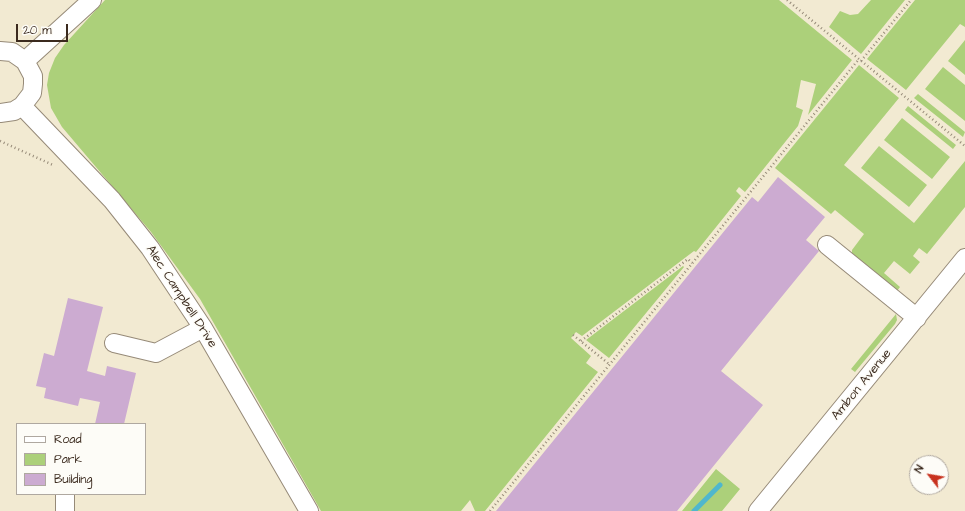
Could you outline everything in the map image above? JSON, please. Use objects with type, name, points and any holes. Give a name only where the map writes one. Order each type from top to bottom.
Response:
[{"type":"street","points":[[26,61],[92,0]]},
{"type":"street","points":[[0,51],[12,52],[26,61],[33,76],[32,93],[22,106],[14,111],[0,113]]},
{"type":"street","name":"Alec Campbell Drive","points":[[22,106],[112,200],[150,248],[203,328],[309,511]]},
{"type":"street","points":[[827,245],[917,318]]},
{"type":"street","name":"Ambon Avenue","points":[[758,511],[965,258]]},
{"type":"street","points":[[114,343],[156,353],[203,328]]},
{"type":"street","points":[[65,495],[65,511]]},
{"type":"path","points":[[787,0],[965,146]]},
{"type":"path","points":[[490,511],[692,263],[911,0]]},
{"type":"path","points":[[0,141],[56,166]]},
{"type":"path","points":[[581,341],[688,259],[692,263]]},
{"type":"path","points":[[573,335],[609,364]]},
{"type":"green space","points":[[105,0],[779,0],[852,60],[808,115],[816,84],[801,80],[796,107],[803,110],[798,126],[745,192],[739,187],[736,191],[741,196],[696,252],[694,251],[582,336],[576,332],[571,338],[591,356],[586,363],[598,372],[485,511],[475,511],[470,500],[461,511],[321,511],[200,299],[151,232],[62,127],[51,108],[47,85],[49,73],[55,58],[64,45]]},
{"type":"green space","points":[[871,0],[905,0],[861,54],[829,27],[840,11],[850,15],[858,14]]},
{"type":"green space","points":[[915,0],[965,0],[965,27],[960,24],[906,90],[867,59]]},
{"type":"green space","points":[[965,40],[965,75],[948,61]]},
{"type":"green space","points":[[859,65],[899,98],[844,165],[914,223],[965,161],[965,207],[927,254],[919,248],[913,256],[920,262],[910,274],[894,261],[884,273],[900,287],[897,291],[852,255],[852,250],[864,234],[835,210],[831,214],[775,168]]},
{"type":"green space","points":[[943,67],[965,85],[965,121],[925,89]]},
{"type":"green space","points":[[918,94],[965,132],[963,137],[914,98]]},
{"type":"green space","points":[[908,106],[956,145],[953,149],[905,110]]},
{"type":"green space","points":[[902,118],[950,157],[932,179],[884,140]]},
{"type":"green space","points":[[879,146],[927,185],[909,207],[861,168]]},
{"type":"green space","points":[[683,266],[684,267],[609,358],[586,340]]},
{"type":"green space","points":[[896,314],[897,320],[895,324],[855,372],[851,369]]},
{"type":"green space","points":[[716,469],[740,489],[722,511],[682,511]]},
{"type":"building","points":[[778,177],[825,217],[806,240],[819,251],[721,371],[763,405],[677,511],[496,511],[752,197],[758,202]]},
{"type":"building","points":[[68,298],[103,307],[87,371],[105,376],[107,366],[136,373],[124,423],[95,423],[100,402],[80,398],[78,406],[44,398],[46,388],[36,386],[44,353],[54,356]]},
{"type":"waterway","points":[[694,511],[720,485]]}]
